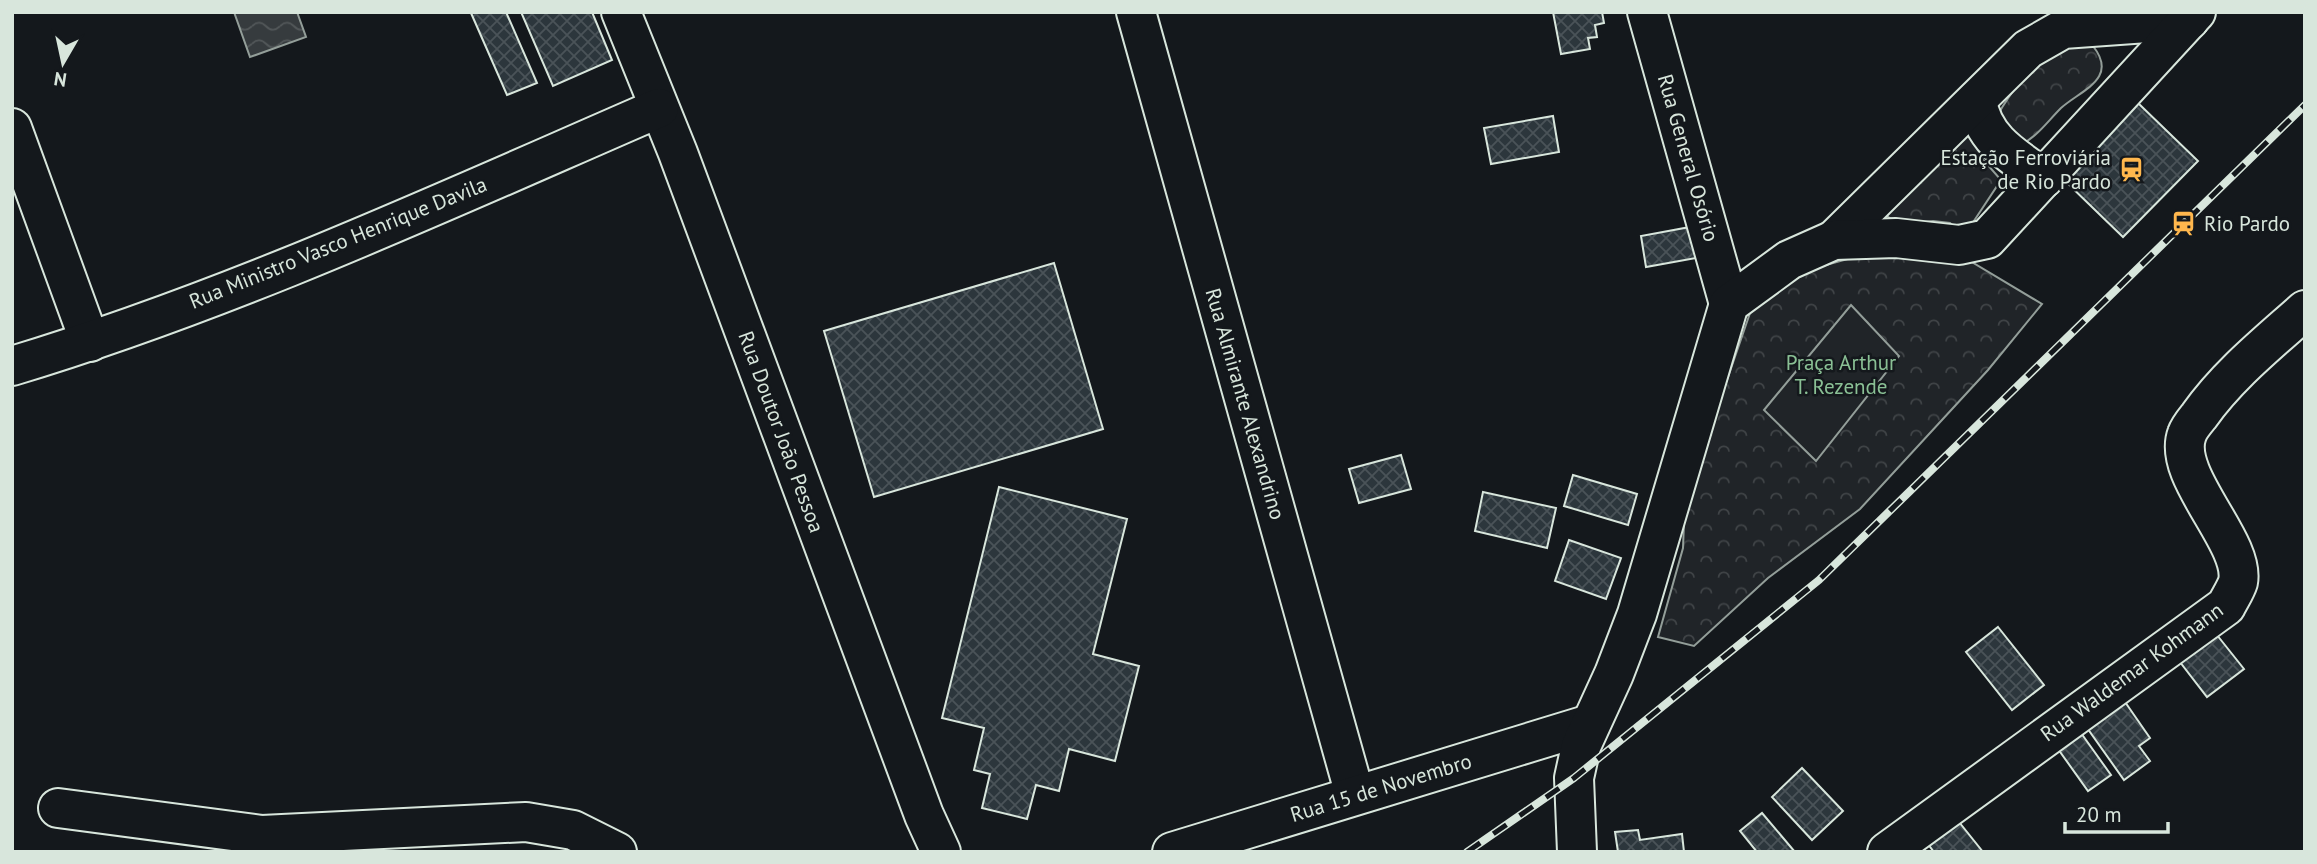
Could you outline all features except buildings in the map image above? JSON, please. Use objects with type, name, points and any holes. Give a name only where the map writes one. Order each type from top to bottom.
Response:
[{"type":"street","name":"Rua Doutor João Pessoa","points":[[621,12],[678,153],[924,816],[941,852]]},
{"type":"street","name":"Rua Almirante Alexandrino","points":[[1136,12],[1355,795]]},
{"type":"street","name":"Rua General Osório","points":[[1647,12],[1729,304]]},
{"type":"street","points":[[1834,240],[1896,239],[1959,246],[1987,239],[2192,16]]},
{"type":"street","points":[[1577,852],[1574,778],[1581,746],[1614,674],[1637,614],[1729,304],[1788,260],[1834,240],[2028,49],[2063,29],[2192,16]]},
{"type":"street","points":[[1977,100],[1979,115],[1988,133],[2006,151],[2044,178]]},
{"type":"street","name":"Rua Ministro Vasco Henrique Davila","points":[[12,366],[90,342],[417,213],[659,108]]},
{"type":"street","points":[[12,128],[90,342]]},
{"type":"street","name":"Rua Waldemar Kohmann","points":[[1887,852],[2226,606],[2238,581],[2235,555],[2187,462],[2186,435],[2211,398],[2305,310]]},
{"type":"street","name":"Rua 15 de Novembro","points":[[1172,852],[1590,724]]},
{"type":"street","points":[[58,807],[262,835],[329,834],[526,822],[573,830],[617,852]]},
{"type":"green space","points":[[2093,46],[2100,57],[2100,75],[2087,89],[2061,108],[2037,134],[2019,146],[1997,116],[2015,89],[2030,70],[2054,49]]},
{"type":"green space","points":[[1968,125],[1980,143],[1980,156],[2001,180],[1964,236],[1950,223],[1933,221],[1898,225],[1881,211]]},
{"type":"green space","name":"Praça Arthur T. Rezende","points":[[1891,252],[1970,261],[2042,304],[1988,370],[1860,509],[1768,578],[1694,646],[1658,637],[1683,548],[1684,523],[1709,424],[1750,313],[1778,287],[1808,270],[1851,258]]},
{"type":"green space","points":[[1851,305],[1899,356],[1816,461],[1764,410]]},
{"type":"water","points":[[234,12],[297,12],[306,37],[250,57]]},
{"type":"railway","points":[[1467,852],[1574,778],[1819,580],[2305,105]]},
{"type":"place","name":"Estação Ferroviária de Rio Pardo","points":[[2131,170]]},
{"type":"place","name":"Rio Pardo","points":[[2184,224]]}]
